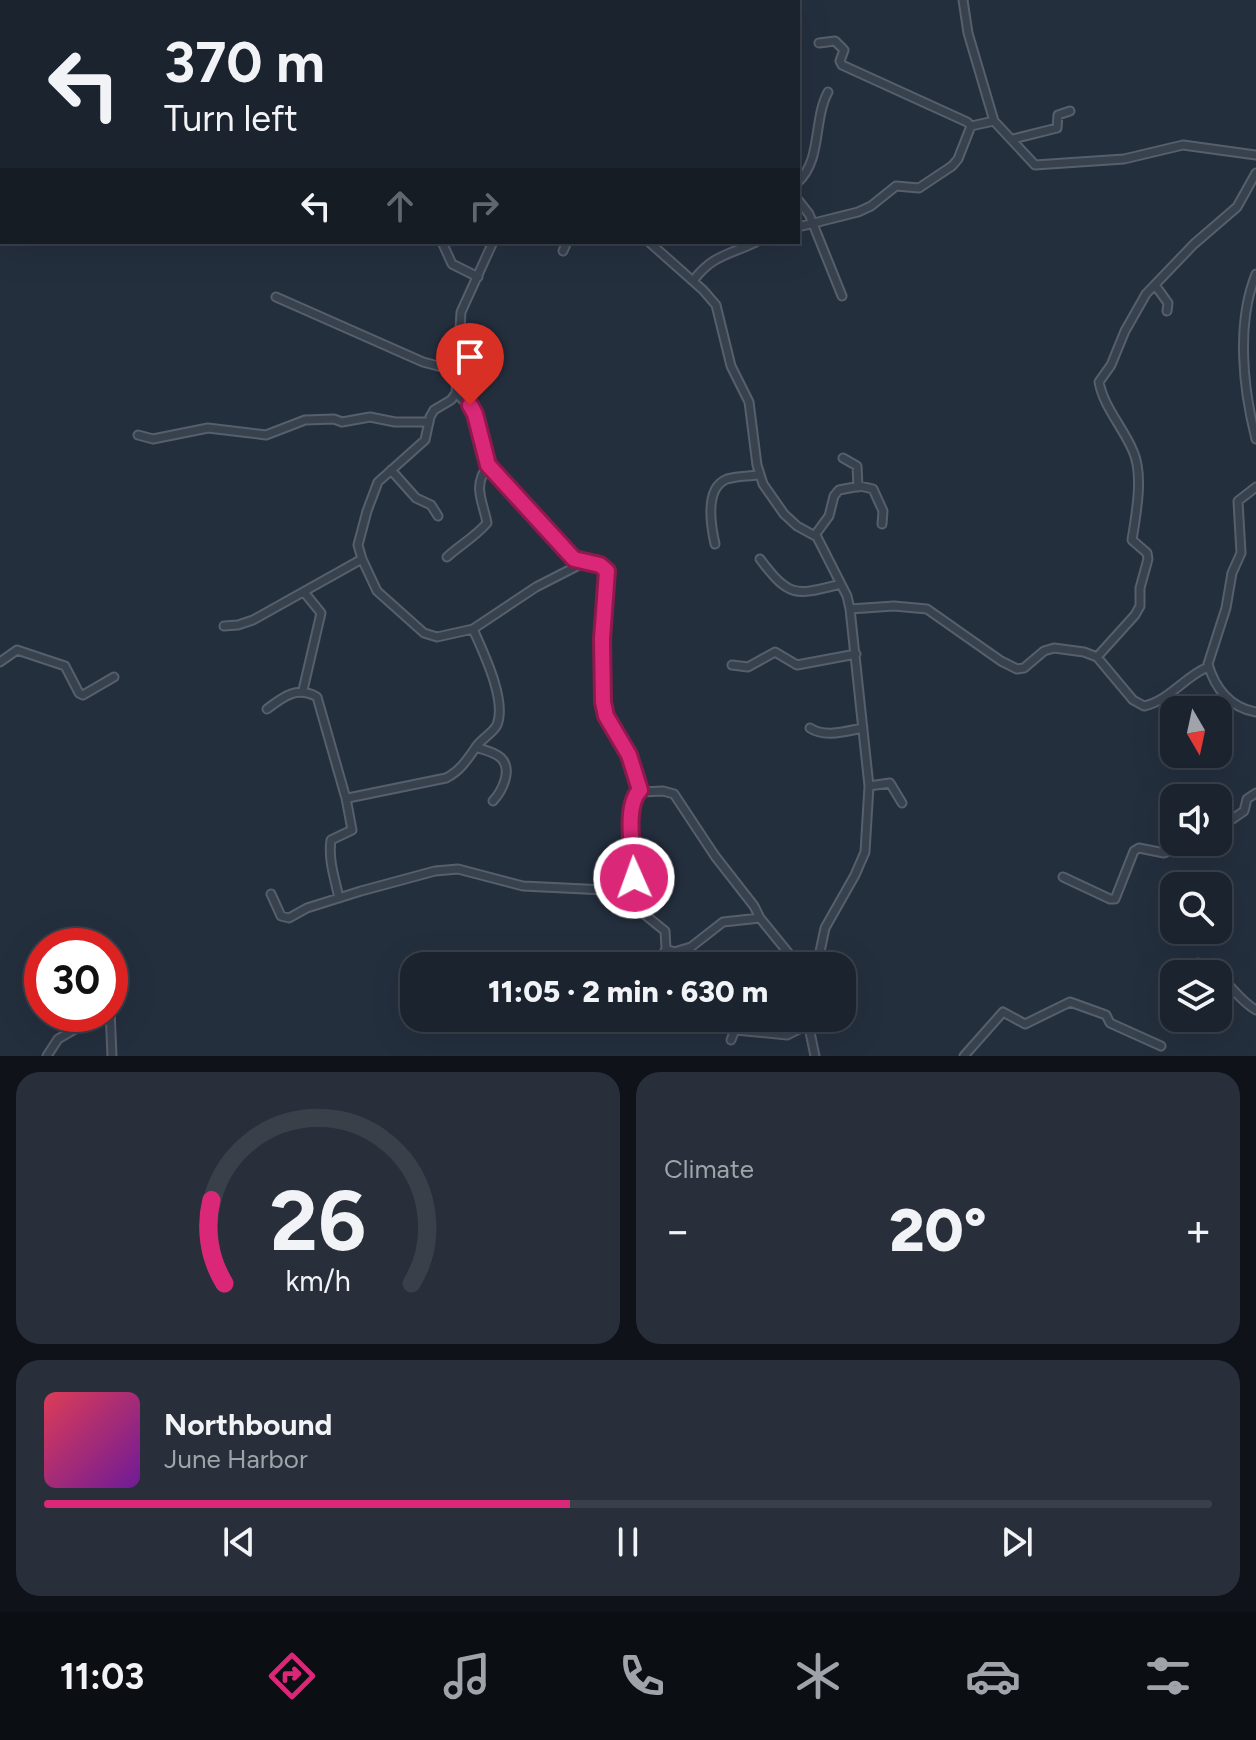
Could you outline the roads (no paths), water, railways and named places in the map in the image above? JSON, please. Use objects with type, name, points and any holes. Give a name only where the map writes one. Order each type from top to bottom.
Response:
[{"type":"street","points":[[963,0],[968,33],[994,121],[1035,165],[1115,161],[1186,145],[1256,155]]},
{"type":"street","points":[[819,43],[835,41],[845,53],[840,61],[842,65],[971,126]]},
{"type":"street","points":[[800,180],[808,171],[819,110],[828,92]]},
{"type":"street","points":[[1013,139],[1057,128],[1058,115],[1070,111]]},
{"type":"street","points":[[971,126],[994,121]]},
{"type":"street","points":[[800,226],[858,212],[896,186],[919,188],[956,162],[971,126]]},
{"type":"street","points":[[1097,657],[1138,610],[1141,581],[1148,559],[1147,553],[1132,540],[1137,513],[1135,456],[1104,401],[1099,382],[1146,294],[1203,235],[1237,207],[1256,173]]},
{"type":"street","points":[[800,203],[813,223],[842,296]]},
{"type":"street","points":[[443,244],[452,264],[478,277]]},
{"type":"street","points":[[492,244],[461,312],[456,393],[451,400],[434,410],[425,440],[375,486],[358,545],[377,591],[424,633],[437,637],[473,629],[536,587],[583,563]]},
{"type":"street","points":[[563,251],[566,244]]},
{"type":"street","points":[[651,244],[711,299],[720,316],[731,366],[749,402],[759,475],[784,514],[797,526],[815,535],[841,584],[850,609],[869,786],[865,852],[825,928],[820,952]]},
{"type":"street","points":[[693,281],[716,258],[751,244]]},
{"type":"street","points":[[1256,274],[1245,325],[1245,373],[1256,439]]},
{"type":"street","points":[[1155,285],[1168,303],[1167,311]]},
{"type":"street","points":[[276,297],[411,357],[457,371]]},
{"type":"street","points":[[456,393],[473,410],[488,465],[574,559],[600,565],[607,571],[602,639],[603,702],[606,716],[629,755],[640,790]]},
{"type":"street","points":[[138,435],[153,439],[211,428],[266,435],[305,420],[331,419],[342,422],[370,417],[395,422],[428,422]]},
{"type":"street","points":[[843,458],[857,466],[858,487]]},
{"type":"street","points":[[447,557],[487,523],[481,505],[480,480],[488,465]]},
{"type":"street","points":[[391,470],[416,498],[431,505],[438,516]]},
{"type":"street","points":[[715,544],[710,520],[715,490],[726,479],[759,475]]},
{"type":"street","points":[[815,535],[829,516],[834,496],[839,490],[871,487],[876,492],[884,516],[882,524]]},
{"type":"street","points":[[1256,487],[1238,501],[1241,553],[1232,573],[1226,608],[1208,667],[1230,702],[1242,710],[1256,712]]},
{"type":"street","points":[[224,626],[244,624],[362,559]]},
{"type":"street","points":[[760,559],[792,591],[806,593],[841,584]]},
{"type":"street","points":[[303,690],[321,613],[304,592]]},
{"type":"street","points":[[850,609],[894,606],[927,609],[1013,668],[1024,668],[1044,651],[1074,649],[1097,657],[1133,700],[1144,706],[1162,699],[1199,670],[1208,667]]},
{"type":"street","points":[[346,798],[446,778],[459,769],[495,729],[499,711],[493,678],[473,629]]},
{"type":"street","points":[[0,662],[17,650],[65,666],[83,695],[114,677]]},
{"type":"street","points":[[732,665],[748,667],[775,652],[795,665],[856,654]]},
{"type":"street","points":[[267,709],[287,695],[303,690],[319,699],[352,830],[331,840],[331,863],[339,898]]},
{"type":"street","points":[[810,728],[817,732],[835,733],[863,728]]},
{"type":"street","points":[[476,747],[498,756],[504,764],[504,786],[493,801]]},
{"type":"street","points":[[869,786],[891,784],[902,803]]},
{"type":"street","points":[[633,905],[631,813],[633,797],[640,790]]},
{"type":"street","points":[[640,790],[674,794],[760,918],[788,952]]},
{"type":"street","points":[[1232,819],[1244,811],[1247,799],[1256,793]]},
{"type":"street","points":[[1063,877],[1115,899],[1134,851],[1139,848],[1160,852]]},
{"type":"street","points":[[271,894],[281,916],[286,918],[339,898],[426,873],[458,869],[523,886],[597,888],[633,905],[665,931],[664,952]]},
{"type":"street","points":[[666,949],[674,952],[684,950],[723,922],[760,918]]},
{"type":"street","points":[[1232,987],[1245,1005],[1256,1010]]},
{"type":"street","points":[[964,1056],[1003,1012],[1025,1024],[1070,1002],[1106,1015],[1110,1023],[1161,1046]]},
{"type":"street","points":[[47,1056],[58,1039],[70,1032]]},
{"type":"street","points":[[109,1032],[112,1056]]},
{"type":"street","points":[[731,1040],[734,1032]]},
{"type":"street","points":[[756,1032],[787,1035],[792,1032]]},
{"type":"street","points":[[809,1032],[815,1056]]}]
